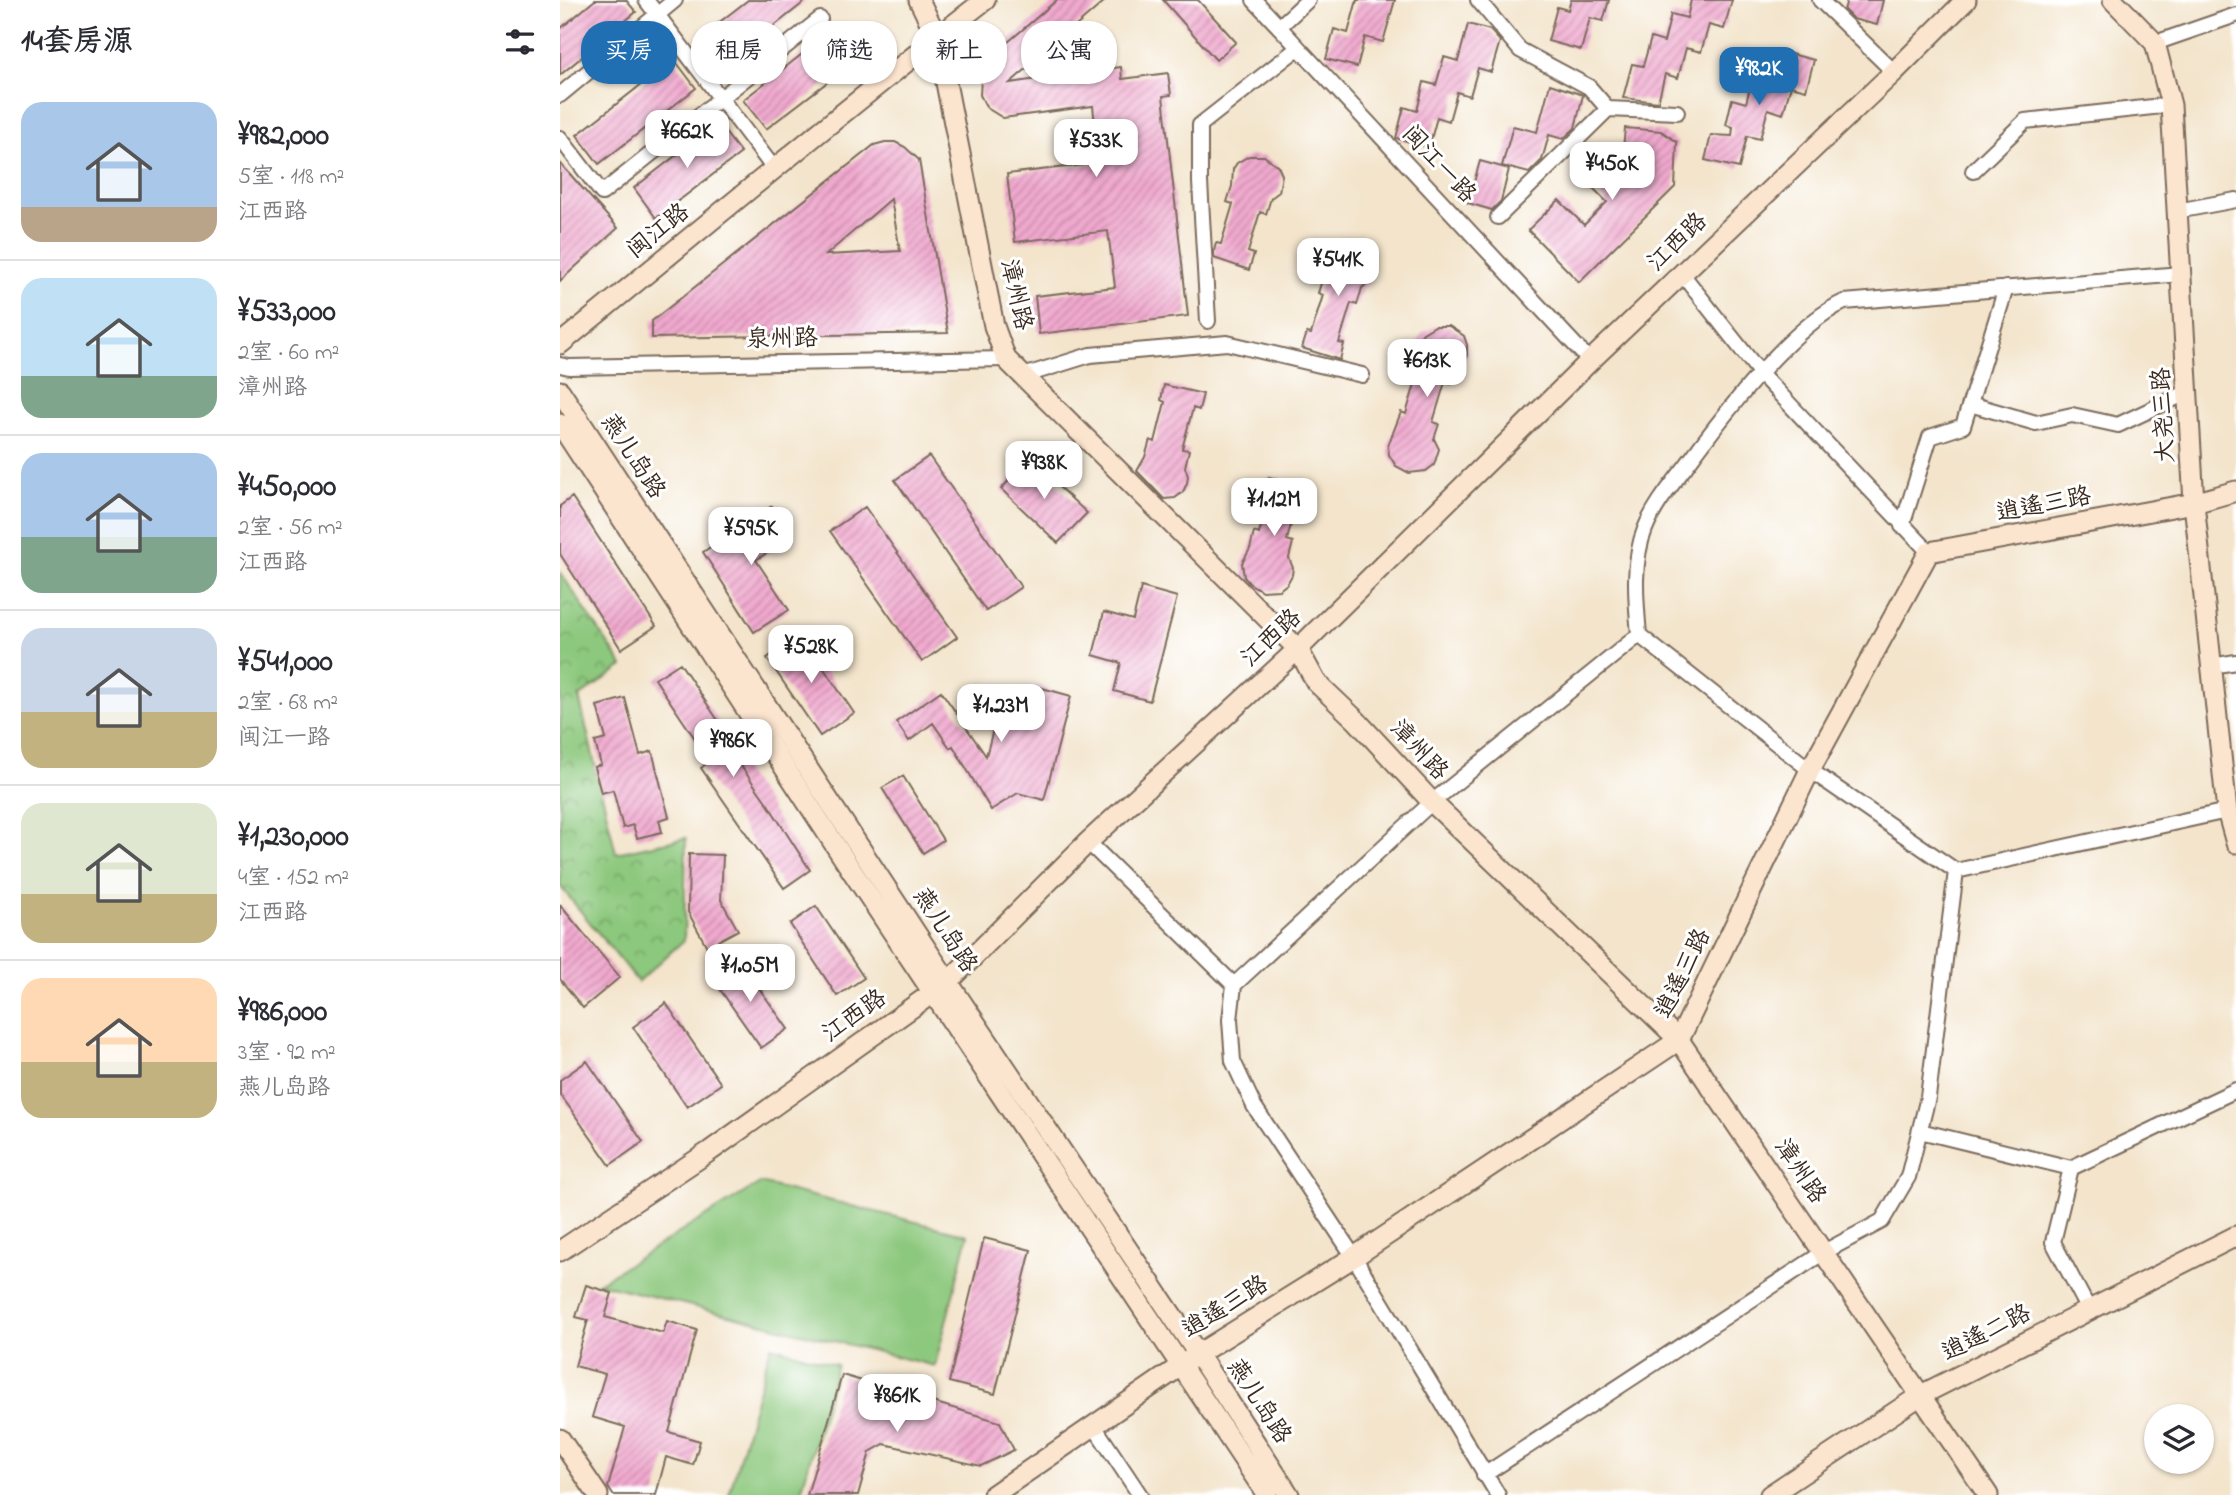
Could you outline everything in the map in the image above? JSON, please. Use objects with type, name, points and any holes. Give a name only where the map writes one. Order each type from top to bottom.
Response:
[{"type":"street","points":[[646,0],[775,170]]},
{"type":"street","points":[[560,95],[675,0]]},
{"type":"street","name":"漳州路","points":[[919,0],[929,21]]},
{"type":"street","name":"闽江路","points":[[958,21],[985,0]]},
{"type":"street","name":"闽江一路","points":[[1254,0],[1590,361]]},
{"type":"street","points":[[1279,27],[1308,0]]},
{"type":"street","points":[[1478,0],[1520,50],[1589,87],[1608,109],[1677,112]]},
{"type":"street","points":[[1820,0],[1894,72]]},
{"type":"street","name":"江西路","points":[[560,1251],[710,1151],[941,986],[1088,842],[1298,649],[1590,361],[1966,0]]},
{"type":"street","name":"大尧三路","points":[[2113,0],[2155,43],[2171,105],[2194,503],[2227,811],[2236,844]]},
{"type":"street","points":[[2155,43],[2236,15]]},
{"type":"street","points":[[560,138],[602,192],[820,19]]},
{"type":"street","points":[[1208,321],[1200,182],[1200,125],[1298,48]]},
{"type":"street","name":"闽江路","points":[[560,344],[911,58]]},
{"type":"street","name":"漳州路","points":[[946,84],[994,326],[1006,359],[1298,649],[1316,682],[1356,720],[1433,802],[1679,1040],[1988,1495]]},
{"type":"street","points":[[1973,171],[2025,121],[2171,105]]},
{"type":"street","points":[[1498,217],[1608,109]]},
{"type":"street","points":[[2177,211],[2236,200]]},
{"type":"street","points":[[1682,274],[1761,374],[1929,552]]},
{"type":"street","points":[[2181,274],[1844,302],[1828,309],[1804,329],[1761,374],[1702,444],[1657,504],[1645,528],[1637,570],[1636,601],[1639,635],[1810,770],[1956,871],[2227,811]]},
{"type":"street","points":[[1902,526],[1930,437],[1963,426],[2006,288]]},
{"type":"street","points":[[1023,376],[1090,355],[1227,344],[1362,375]]},
{"type":"street","name":"泉州路","points":[[560,365],[583,367],[1006,359]]},
{"type":"street","name":"燕儿岛路","points":[[560,391],[941,986],[1190,1360],[1289,1495]]},
{"type":"street","points":[[1970,404],[2036,424],[2072,415],[2118,425],[2188,392]]},
{"type":"street","name":"燕儿岛路","points":[[560,424],[850,868],[941,986]]},
{"type":"street","name":"逍遥三路","points":[[993,1495],[1190,1360],[1354,1257],[1679,1040],[1810,770],[1929,552],[2194,503],[2236,491]]},
{"type":"street","points":[[1498,1495],[1354,1257],[1254,1106],[1233,1061],[1230,1020],[1234,985],[1433,802],[1639,635]]},
{"type":"street","points":[[2212,666],[2236,662]]},
{"type":"street","points":[[1088,842],[1234,985]]},
{"type":"street","points":[[1484,1475],[1824,1252],[1882,1221],[1908,1177],[1928,1097],[1956,871]]},
{"type":"street","points":[[1920,1131],[2071,1168],[2236,1090]]},
{"type":"street","points":[[2071,1168],[2053,1242],[2089,1310]]},
{"type":"street","name":"逍遥二路","points":[[1770,1495],[1921,1395],[2236,1236]]},
{"type":"street","name":"燕儿岛路","points":[[1190,1360],[1267,1495]]},
{"type":"street","points":[[1094,1426],[1140,1495]]},
{"type":"street","points":[[560,1439],[598,1495]]},
{"type":"green space","points":[[560,572],[623,666],[579,697],[616,853],[686,838],[684,940],[638,982],[560,886]]},
{"type":"green space","points":[[760,1183],[968,1235],[935,1366],[598,1283]]},
{"type":"green space","points":[[771,1346],[837,1365],[800,1495],[729,1495]]},
{"type":"building","points":[[595,0],[626,0],[636,12],[625,21],[581,21],[581,58],[560,75],[560,29]]},
{"type":"building","points":[[748,0],[807,0],[780,21],[721,21]]},
{"type":"building","points":[[1057,0],[1106,0],[1082,21],[1033,21]]},
{"type":"building","points":[[1163,0],[1198,0],[1236,42],[1216,60]]},
{"type":"building","points":[[1357,0],[1395,0],[1383,42],[1365,37],[1357,67],[1326,59],[1334,29],[1348,33]]},
{"type":"building","points":[[1571,0],[1609,0],[1603,21],[1590,18],[1581,50],[1548,41],[1557,7],[1568,10]]},
{"type":"building","points":[[1691,0],[1732,0],[1724,29],[1709,25],[1701,52],[1686,48],[1678,78],[1665,74],[1658,102],[1623,98],[1632,64],[1643,66],[1651,38],[1664,42],[1671,14],[1687,18]]},
{"type":"building","points":[[1847,0],[1883,0],[1877,25],[1853,19],[1844,10]]},
{"type":"building","points":[[1468,24],[1490,30],[1500,41],[1491,72],[1478,68],[1470,96],[1457,92],[1449,121],[1437,117],[1429,147],[1396,138],[1404,107],[1417,111],[1424,82],[1436,85],[1444,57],[1458,61]]},
{"type":"building","points":[[1021,31],[1021,73],[1010,83],[1117,84],[1117,68],[1121,67],[1122,79],[1168,73],[1171,95],[1163,96],[1188,316],[1039,334],[1035,296],[1115,287],[1108,231],[1015,242],[1007,174],[1099,163],[1093,106],[1003,118],[987,108],[980,95],[981,84],[1007,84],[1007,43]]},
{"type":"building","points":[[1776,50],[1814,60],[1806,90],[1791,86],[1783,114],[1768,109],[1760,139],[1747,136],[1739,168],[1705,160],[1711,135],[1732,136],[1733,127],[1726,125],[1732,99],[1746,103],[1753,75],[1768,80]]},
{"type":"building","points":[[801,55],[801,84],[825,84],[766,129],[743,100],[764,84],[787,84],[787,66]]},
{"type":"building","points":[[677,63],[696,88],[599,164],[577,135],[642,84],[677,84]]},
{"type":"building","points":[[1550,84],[1583,95],[1575,128],[1563,139],[1549,135],[1542,160],[1529,173],[1502,166],[1513,126],[1537,132]]},
{"type":"building","points":[[718,123],[741,153],[656,218],[634,188]]},
{"type":"building","points":[[1625,128],[1661,131],[1677,142],[1675,187],[1579,282],[1528,230],[1559,200],[1584,225],[1607,202],[1590,185],[1600,175],[1591,166],[1605,153],[1621,170]]},
{"type":"building","points":[[895,142],[919,160],[948,333],[652,338],[652,321],[874,145]],"holes":[[[891,199],[900,251],[826,255]]]},
{"type":"building","points":[[1249,156],[1264,156],[1278,166],[1282,175],[1279,192],[1271,198],[1266,214],[1260,212],[1248,252],[1254,254],[1249,270],[1214,258],[1214,251],[1216,243],[1221,244],[1233,204],[1227,202],[1233,169],[1237,163]]},
{"type":"building","points":[[1480,161],[1509,169],[1501,201],[1492,210],[1468,203]]},
{"type":"building","points":[[560,163],[618,228],[560,281]]},
{"type":"building","points":[[1340,247],[1355,247],[1369,256],[1373,266],[1372,276],[1362,288],[1357,305],[1351,303],[1339,343],[1344,344],[1340,360],[1302,348],[1307,333],[1311,334],[1323,295],[1318,293],[1323,277],[1323,260],[1328,253]]},
{"type":"building","points":[[1435,326],[1449,326],[1464,336],[1467,355],[1464,362],[1456,368],[1451,384],[1445,382],[1433,422],[1439,424],[1434,439],[1439,449],[1434,465],[1426,471],[1409,473],[1396,466],[1389,455],[1388,446],[1401,412],[1406,414],[1418,374],[1412,373],[1418,340],[1423,333]]},
{"type":"building","points":[[1164,385],[1203,394],[1199,410],[1193,408],[1182,449],[1189,450],[1185,467],[1187,483],[1183,492],[1175,498],[1164,499],[1137,471],[1150,440],[1155,442],[1165,402],[1161,400]]},
{"type":"building","points":[[929,456],[1021,587],[986,611],[895,480]]},
{"type":"building","points":[[1029,459],[1087,513],[1058,543],[1001,489]]},
{"type":"building","points":[[1269,477],[1307,486],[1303,502],[1297,500],[1287,540],[1293,542],[1289,558],[1293,568],[1292,575],[1287,584],[1279,590],[1262,591],[1244,577],[1242,563],[1250,549],[1254,532],[1259,534],[1269,493],[1265,492]]},
{"type":"building","points":[[572,497],[656,626],[621,649],[560,554],[560,506]]},
{"type":"building","points":[[772,506],[792,537],[756,560],[789,610],[754,632],[703,552]]},
{"type":"building","points":[[865,507],[957,637],[922,662],[830,531]]},
{"type":"building","points":[[1141,587],[1177,597],[1150,701],[1114,691],[1121,663],[1093,655],[1104,612],[1133,620]]},
{"type":"building","points":[[801,635],[854,713],[820,736],[767,658]]},
{"type":"building","points":[[680,663],[723,728],[717,732],[810,870],[784,888],[701,768],[710,761],[655,679]]},
{"type":"building","points":[[1035,686],[1071,696],[1044,800],[1018,793],[991,810],[953,746],[950,748],[933,723],[909,741],[896,722],[941,691],[986,756],[998,711],[1026,719]]},
{"type":"building","points":[[625,698],[640,755],[652,751],[669,817],[659,820],[662,832],[637,838],[633,825],[623,828],[613,790],[601,793],[594,767],[601,765],[595,742],[606,739],[597,706]]},
{"type":"building","points":[[903,776],[943,840],[923,853],[882,788]]},
{"type":"building","points":[[689,854],[723,855],[721,900],[738,930],[707,947],[688,912]]},
{"type":"building","points":[[560,905],[620,977],[583,1008],[560,979]]},
{"type":"building","points":[[816,906],[864,978],[837,996],[790,924]]},
{"type":"building","points":[[739,960],[788,1029],[761,1048],[712,978]]},
{"type":"building","points":[[666,1003],[721,1084],[687,1107],[633,1027]]},
{"type":"building","points":[[587,1061],[643,1142],[610,1165],[560,1094],[560,1080]]},
{"type":"building","points":[[984,1238],[1031,1250],[995,1394],[949,1382]]},
{"type":"building","points":[[586,1285],[612,1293],[605,1317],[663,1333],[667,1321],[697,1330],[669,1432],[700,1441],[693,1465],[666,1457],[656,1495],[613,1495],[608,1487],[625,1427],[592,1417],[605,1374],[575,1366],[588,1320],[576,1317]]},
{"type":"building","points":[[842,1375],[1000,1422],[1014,1450],[981,1466],[884,1444],[870,1452],[858,1495],[807,1495]]}]
